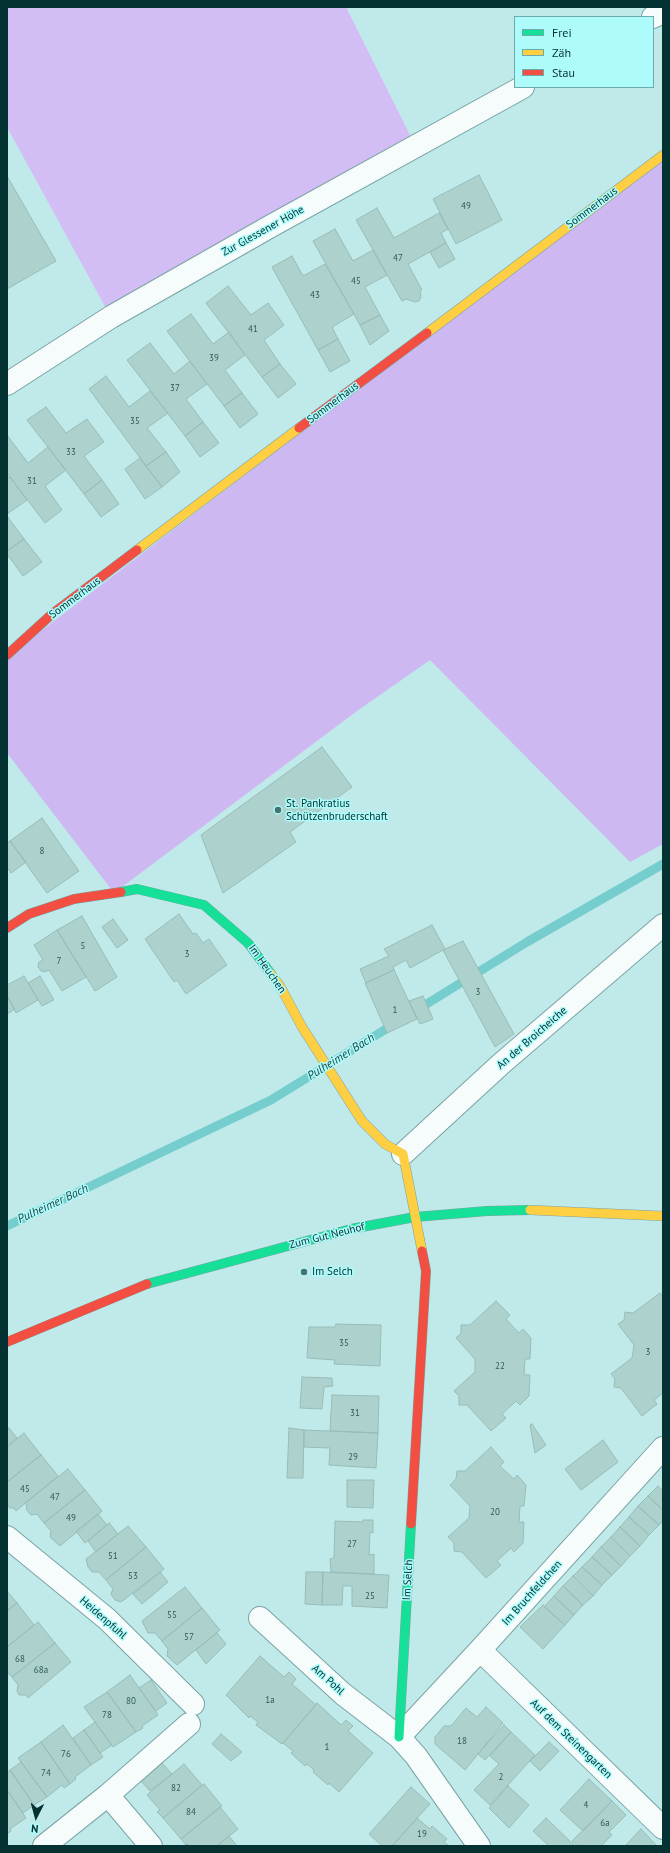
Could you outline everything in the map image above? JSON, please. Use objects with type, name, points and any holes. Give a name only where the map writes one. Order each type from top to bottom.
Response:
[{"type":"street","points":[[654,16],[663,12]]},
{"type":"street","name":"Zur Glessener Höhe","points":[[7,384],[111,317],[521,88]]},
{"type":"street","name":"Sommerhaus","points":[[7,655],[52,614],[663,155]]},
{"type":"street","name":"Im Heuchen","points":[[7,928],[29,914],[74,899],[137,889],[204,906],[248,943],[280,986],[302,1027],[362,1121],[385,1144],[403,1154]]},
{"type":"street","name":"An der Broicheiche","points":[[403,1154],[502,1063],[663,925]]},
{"type":"street","points":[[403,1154],[415,1217]]},
{"type":"street","name":"Zum Gut Neuhof","points":[[7,1342],[149,1283],[351,1229],[415,1217],[487,1211],[549,1210],[663,1216]]},
{"type":"street","name":"Im Selch","points":[[399,1737],[426,1271],[415,1217]]},
{"type":"street","name":"Im Bruchfeldchen","points":[[399,1737],[663,1448]]},
{"type":"street","name":"Heidenpfuhl","points":[[7,1538],[107,1619],[191,1714],[108,1795],[44,1846]]},
{"type":"street","name":"Am Pohl","points":[[260,1618],[343,1694],[399,1737]]},
{"type":"street","name":"Auf dem Steinengarten","points":[[480,1650],[663,1828]]},
{"type":"street","points":[[399,1737],[416,1756],[479,1846]]},
{"type":"street","points":[[108,1795],[151,1846]]},
{"type":"shaded area","points":[[7,7],[346,7],[412,139],[108,312],[7,127]]},
{"type":"shaded area","points":[[663,155],[663,844],[630,862],[430,660],[357,711],[114,893],[7,753],[7,657]]},
{"type":"building","points":[[479,175],[502,220],[456,244],[433,199]]},
{"type":"building","points":[[7,176],[56,261],[7,289]]},
{"type":"building","points":[[377,208],[394,238],[439,213],[448,229],[441,233],[446,243],[408,264],[422,290],[420,291],[421,297],[419,301],[415,302],[406,299],[402,301],[356,220]]},
{"type":"building","points":[[335,229],[353,261],[373,250],[387,275],[365,287],[380,315],[360,325],[313,241]]},
{"type":"building","points":[[446,243],[455,259],[439,268],[430,252]]},
{"type":"building","points":[[292,256],[303,276],[325,264],[354,314],[332,327],[338,339],[318,350],[272,267]]},
{"type":"building","points":[[228,286],[251,315],[268,303],[284,325],[264,340],[280,364],[262,377],[206,303]]},
{"type":"building","points":[[191,314],[213,344],[229,332],[245,355],[225,370],[242,393],[224,406],[167,331]]},
{"type":"building","points":[[380,315],[389,331],[370,345],[360,325]]},
{"type":"building","points":[[338,339],[350,361],[330,372],[318,350]]},
{"type":"building","points":[[150,343],[174,374],[190,361],[207,384],[186,399],[203,422],[185,436],[127,360]]},
{"type":"building","points":[[280,364],[296,384],[278,398],[262,377]]},
{"type":"building","points":[[106,376],[129,407],[150,391],[168,413],[147,428],[166,452],[146,466],[89,389]]},
{"type":"building","points":[[242,393],[258,414],[240,428],[224,406]]},
{"type":"building","points":[[46,407],[66,433],[87,419],[104,442],[84,456],[102,480],[84,494],[27,420]]},
{"type":"building","points":[[203,422],[219,443],[200,457],[185,436]]},
{"type":"building","points":[[7,435],[28,463],[48,447],[66,470],[45,486],[62,510],[45,523],[7,473]]},
{"type":"building","points":[[166,452],[180,472],[162,487],[146,466]]},
{"type":"building","points":[[140,458],[162,487],[145,499],[125,469]]},
{"type":"building","points":[[10,477],[27,500],[7,514],[7,478]]},
{"type":"building","points":[[102,480],[119,504],[101,517],[84,494]]},
{"type":"building","points":[[7,516],[24,539],[7,551]]},
{"type":"building","points":[[24,539],[42,562],[23,576],[7,554],[7,551]]},
{"type":"building","name":"St. Pankratius Schützenbruderschaft","points":[[322,747],[352,787],[290,832],[296,842],[223,893],[201,835]]},
{"type":"building","points":[[42,818],[79,871],[47,893],[10,841]]},
{"type":"building","points":[[10,841],[26,862],[11,873],[7,867],[7,843]]},
{"type":"building","points":[[179,914],[193,934],[196,933],[203,943],[209,939],[227,965],[186,994],[177,980],[174,982],[145,939]]},
{"type":"building","points":[[82,916],[117,977],[95,991],[57,930]]},
{"type":"building","points":[[113,919],[128,940],[117,948],[102,927]]},
{"type":"building","points":[[432,925],[445,949],[410,968],[406,960],[393,967],[394,970],[366,983],[360,969],[389,956],[384,949]]},
{"type":"building","points":[[57,930],[86,977],[62,991],[49,970],[45,972],[41,971],[38,967],[39,962],[43,960],[34,945]]},
{"type":"building","points":[[463,941],[514,1034],[495,1047],[443,950]]},
{"type":"building","points":[[394,970],[417,1019],[387,1033],[365,983]]},
{"type":"building","points":[[24,976],[38,1000],[16,1013],[7,996],[7,985]]},
{"type":"building","points":[[40,976],[54,1000],[42,1006],[28,983]]},
{"type":"building","points":[[7,996],[15,1009],[7,1014]]},
{"type":"building","points":[[423,996],[433,1019],[420,1024],[409,1001]]},
{"type":"building","points":[[660,1293],[663,1297],[663,1393],[654,1400],[657,1404],[642,1416],[621,1388],[614,1387],[615,1379],[611,1374],[632,1358],[634,1345],[618,1324],[624,1320],[625,1312],[633,1313]]},
{"type":"building","points":[[496,1301],[510,1315],[506,1319],[519,1333],[523,1329],[531,1338],[530,1359],[525,1359],[524,1375],[530,1375],[529,1396],[520,1405],[516,1401],[502,1414],[506,1418],[491,1431],[467,1405],[459,1405],[459,1396],[454,1391],[475,1372],[475,1359],[456,1338],[461,1333],[461,1325],[470,1325]]},
{"type":"building","points":[[336,1324],[381,1325],[380,1366],[334,1364],[335,1360],[307,1358],[309,1327],[335,1327]]},
{"type":"building","points":[[302,1377],[332,1378],[333,1386],[324,1387],[322,1409],[300,1408]]},
{"type":"building","points":[[332,1395],[379,1396],[378,1433],[330,1431]]},
{"type":"building","points":[[532,1424],[546,1445],[535,1453],[530,1425]]},
{"type":"building","points":[[9,1428],[17,1438],[7,1447],[7,1429]]},
{"type":"building","points":[[289,1428],[304,1430],[303,1478],[287,1478]]},
{"type":"building","points":[[304,1430],[378,1433],[376,1468],[329,1465],[330,1448],[304,1447]]},
{"type":"building","points":[[24,1433],[41,1455],[7,1482],[7,1447]]},
{"type":"building","points":[[603,1440],[618,1462],[581,1490],[565,1469]]},
{"type":"building","points":[[491,1447],[504,1462],[500,1466],[514,1479],[517,1475],[526,1485],[524,1506],[520,1506],[519,1522],[524,1522],[523,1543],[514,1552],[511,1548],[497,1561],[501,1565],[486,1578],[462,1552],[454,1551],[454,1543],[448,1537],[469,1518],[470,1506],[450,1485],[456,1479],[457,1471],[465,1471]]},
{"type":"building","points":[[41,1455],[58,1476],[16,1511],[14,1508],[10,1508],[7,1504],[7,1482]]},
{"type":"building","points":[[68,1469],[85,1490],[44,1523],[37,1514],[31,1515],[26,1509],[27,1506],[25,1503]]},
{"type":"building","points":[[347,1480],[374,1480],[373,1508],[347,1507]]},
{"type":"building","points":[[658,1486],[663,1491],[663,1510],[648,1496]]},
{"type":"building","points":[[85,1490],[102,1511],[60,1546],[50,1537],[51,1531],[44,1523]]},
{"type":"building","points":[[648,1496],[663,1510],[663,1521],[659,1525],[638,1506]]},
{"type":"building","points":[[638,1506],[659,1525],[649,1535],[629,1517]]},
{"type":"building","points":[[98,1514],[107,1525],[85,1543],[76,1531]]},
{"type":"building","points":[[629,1517],[649,1535],[640,1546],[620,1527]]},
{"type":"building","points":[[363,1520],[373,1520],[373,1533],[370,1532],[369,1555],[374,1554],[374,1574],[331,1572],[330,1559],[334,1558],[335,1521],[363,1522]]},
{"type":"building","points":[[109,1523],[118,1534],[96,1552],[88,1541]]},
{"type":"building","points":[[128,1526],[146,1547],[106,1580],[99,1572],[92,1572],[88,1567],[86,1559]]},
{"type":"building","points":[[620,1527],[640,1546],[630,1556],[611,1537]]},
{"type":"building","points":[[611,1537],[630,1556],[621,1566],[601,1547]]},
{"type":"building","points":[[146,1547],[164,1569],[121,1602],[115,1600],[111,1594],[113,1589],[106,1580]]},
{"type":"building","points":[[601,1547],[621,1566],[612,1575],[592,1557]]},
{"type":"building","points":[[592,1557],[612,1575],[602,1585],[582,1567]]},
{"type":"building","points":[[582,1567],[602,1585],[593,1596],[573,1576]]},
{"type":"building","points":[[160,1572],[168,1582],[142,1604],[133,1594]]},
{"type":"building","points":[[306,1572],[323,1572],[322,1605],[305,1604]]},
{"type":"building","points":[[323,1572],[389,1575],[387,1608],[352,1606],[352,1586],[343,1586],[342,1605],[322,1605]]},
{"type":"building","points":[[573,1576],[593,1596],[583,1605],[563,1586]]},
{"type":"building","points":[[563,1586],[583,1605],[574,1615],[554,1596]]},
{"type":"building","points":[[185,1587],[202,1608],[162,1641],[155,1633],[148,1633],[142,1621]]},
{"type":"building","points":[[7,1591],[17,1603],[7,1611]]},
{"type":"building","points":[[554,1596],[574,1615],[565,1625],[544,1607]]},
{"type":"building","points":[[17,1603],[34,1625],[7,1647],[7,1611]]},
{"type":"building","points":[[543,1605],[565,1625],[543,1649],[520,1627]]},
{"type":"building","points":[[202,1608],[220,1630],[177,1665],[167,1656],[168,1649],[162,1641]]},
{"type":"building","points":[[38,1622],[55,1643],[12,1677],[7,1672],[7,1647]]},
{"type":"building","points":[[217,1633],[226,1644],[206,1664],[196,1650]]},
{"type":"building","points":[[55,1643],[71,1662],[28,1698],[26,1695],[19,1695],[17,1691],[18,1685],[12,1677]]},
{"type":"building","points":[[260,1656],[284,1677],[289,1672],[296,1679],[292,1684],[316,1705],[282,1744],[256,1725],[258,1722],[250,1716],[249,1718],[226,1695]]},
{"type":"building","points":[[130,1675],[158,1715],[136,1732],[107,1692]]},
{"type":"building","points":[[151,1680],[167,1703],[156,1711],[139,1688]]},
{"type":"building","points":[[107,1692],[136,1732],[113,1747],[84,1707]]},
{"type":"building","points":[[317,1703],[341,1725],[346,1720],[353,1726],[348,1731],[373,1753],[339,1792],[313,1772],[314,1770],[307,1764],[305,1766],[291,1753],[293,1751],[283,1743]]},
{"type":"building","points":[[486,1707],[503,1723],[465,1770],[435,1744],[435,1737],[444,1726],[451,1726],[466,1708],[477,1717]]},
{"type":"building","points":[[95,1722],[112,1745],[100,1753],[84,1730]]},
{"type":"building","points":[[63,1725],[91,1765],[75,1777],[76,1779],[70,1784],[41,1742]]},
{"type":"building","points":[[504,1725],[511,1732],[485,1760],[478,1754]]},
{"type":"building","points":[[84,1730],[103,1757],[91,1765],[73,1738]]},
{"type":"building","points":[[511,1732],[535,1755],[490,1805],[474,1790],[499,1764],[490,1756]]},
{"type":"building","points":[[221,1734],[242,1752],[231,1761],[212,1744]]},
{"type":"building","points":[[41,1742],[70,1784],[64,1788],[62,1785],[47,1797],[18,1758]]},
{"type":"building","points":[[549,1742],[559,1751],[540,1771],[530,1761]]},
{"type":"building","points":[[21,1762],[47,1797],[34,1805],[10,1770]]},
{"type":"building","points":[[162,1763],[172,1774],[150,1791],[141,1781]]},
{"type":"building","points":[[184,1764],[202,1785],[163,1818],[157,1812],[160,1810],[147,1795]]},
{"type":"building","points":[[10,1770],[34,1805],[23,1813],[7,1790],[7,1773]]},
{"type":"building","points":[[589,1779],[612,1801],[583,1831],[560,1810]]},
{"type":"building","points":[[204,1784],[222,1806],[181,1839],[163,1818]]},
{"type":"building","points":[[508,1786],[529,1805],[509,1828],[489,1808]]},
{"type":"building","points":[[411,1787],[430,1804],[392,1846],[382,1846],[369,1834]]},
{"type":"building","points":[[7,1790],[26,1818],[10,1829],[11,1831],[7,1834]]},
{"type":"building","points":[[612,1801],[626,1815],[609,1832],[612,1835],[601,1846],[578,1846],[572,1841]]},
{"type":"building","points":[[220,1807],[238,1829],[217,1846],[186,1845],[181,1839]]},
{"type":"building","points":[[417,1818],[430,1829],[432,1826],[447,1839],[444,1842],[449,1846],[392,1846]]},
{"type":"building","points":[[546,1818],[575,1846],[549,1846],[533,1831]]},
{"type":"building","points":[[641,1829],[657,1846],[625,1846]]},
{"type":"building","points":[[229,1836],[237,1846],[217,1846]]},
{"type":"waterway","name":"Pulheimer Bach","points":[[7,1226],[271,1100],[527,942],[663,864]]},
{"type":"traffic: fast","points":[[121,892],[137,889],[204,905],[248,943],[271,974]]},
{"type":"traffic: fast","points":[[147,1284],[351,1229],[415,1217],[487,1211],[530,1210]]},
{"type":"traffic: fast","points":[[399,1737],[411,1524]]},
{"type":"traffic: slow","points":[[427,333],[663,155]]},
{"type":"traffic: slow","points":[[137,550],[299,428]]},
{"type":"traffic: slow","points":[[271,974],[280,986],[302,1027],[362,1121],[385,1144],[403,1154],[422,1251]]},
{"type":"traffic: slow","points":[[530,1210],[663,1216]]},
{"type":"traffic: jam","points":[[299,428],[427,333]]},
{"type":"traffic: jam","points":[[7,655],[52,614],[137,550]]},
{"type":"traffic: jam","points":[[7,928],[29,914],[74,899],[121,892]]},
{"type":"traffic: jam","points":[[411,1524],[426,1271],[422,1251]]},
{"type":"traffic: jam","points":[[7,1342],[147,1284]]},
{"type":"place","name":"St. Pankratius Schützenbruderschaft","points":[[278,810]]},
{"type":"place","name":"Im Selch","points":[[304,1272]]}]
